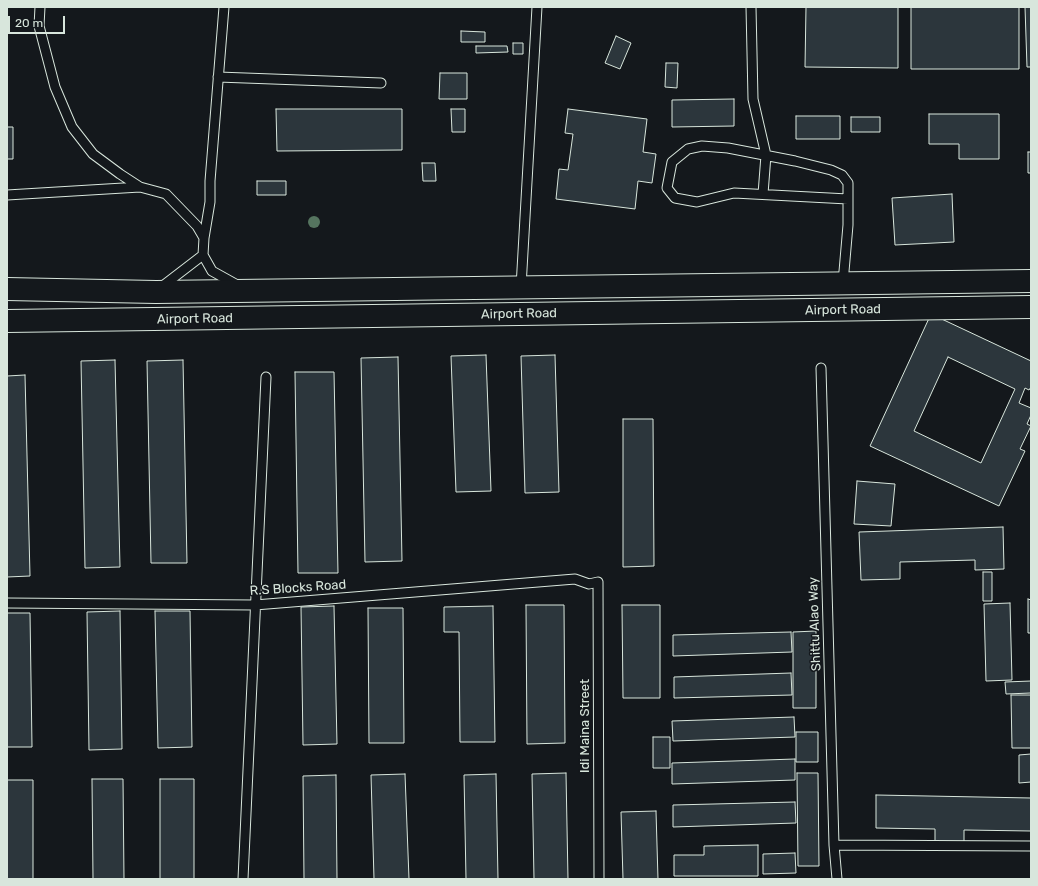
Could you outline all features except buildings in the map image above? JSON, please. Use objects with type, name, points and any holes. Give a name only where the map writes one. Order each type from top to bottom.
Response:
[{"type":"main road","name":"Airport Road","points":[[7,289],[156,292],[1031,281]]},
{"type":"main road","name":"Airport Road","points":[[7,321],[1031,307]]},
{"type":"lane","points":[[40,7],[39,26],[55,87],[72,127],[93,154],[140,187]]},
{"type":"lane","points":[[224,7],[210,181],[210,202],[204,238],[203,255],[212,270],[247,291]]},
{"type":"lane","points":[[521,287],[537,7]]},
{"type":"lane","points":[[750,7],[753,99],[766,155],[763,194]]},
{"type":"lane","points":[[218,77],[381,83]]},
{"type":"lane","points":[[842,284],[848,225],[848,199],[848,183],[842,175],[831,170],[766,155],[728,148],[702,146],[688,149],[672,162],[667,188],[675,198],[697,202],[734,193],[848,199]]},
{"type":"lane","points":[[7,195],[140,187],[166,194],[196,226],[204,238]]},
{"type":"lane","points":[[156,292],[203,255]]},
{"type":"lane","name":"Shittu Alao Way","points":[[821,368],[836,879]]},
{"type":"lane","points":[[243,879],[266,377]]},
{"type":"lane","name":"R.S Blocks Road","points":[[7,603],[256,605],[575,579],[589,584]]},
{"type":"lane","name":"Idi Maina Street","points":[[589,584],[598,582],[599,879]]},
{"type":"lane","points":[[834,845],[1031,846]]}]
